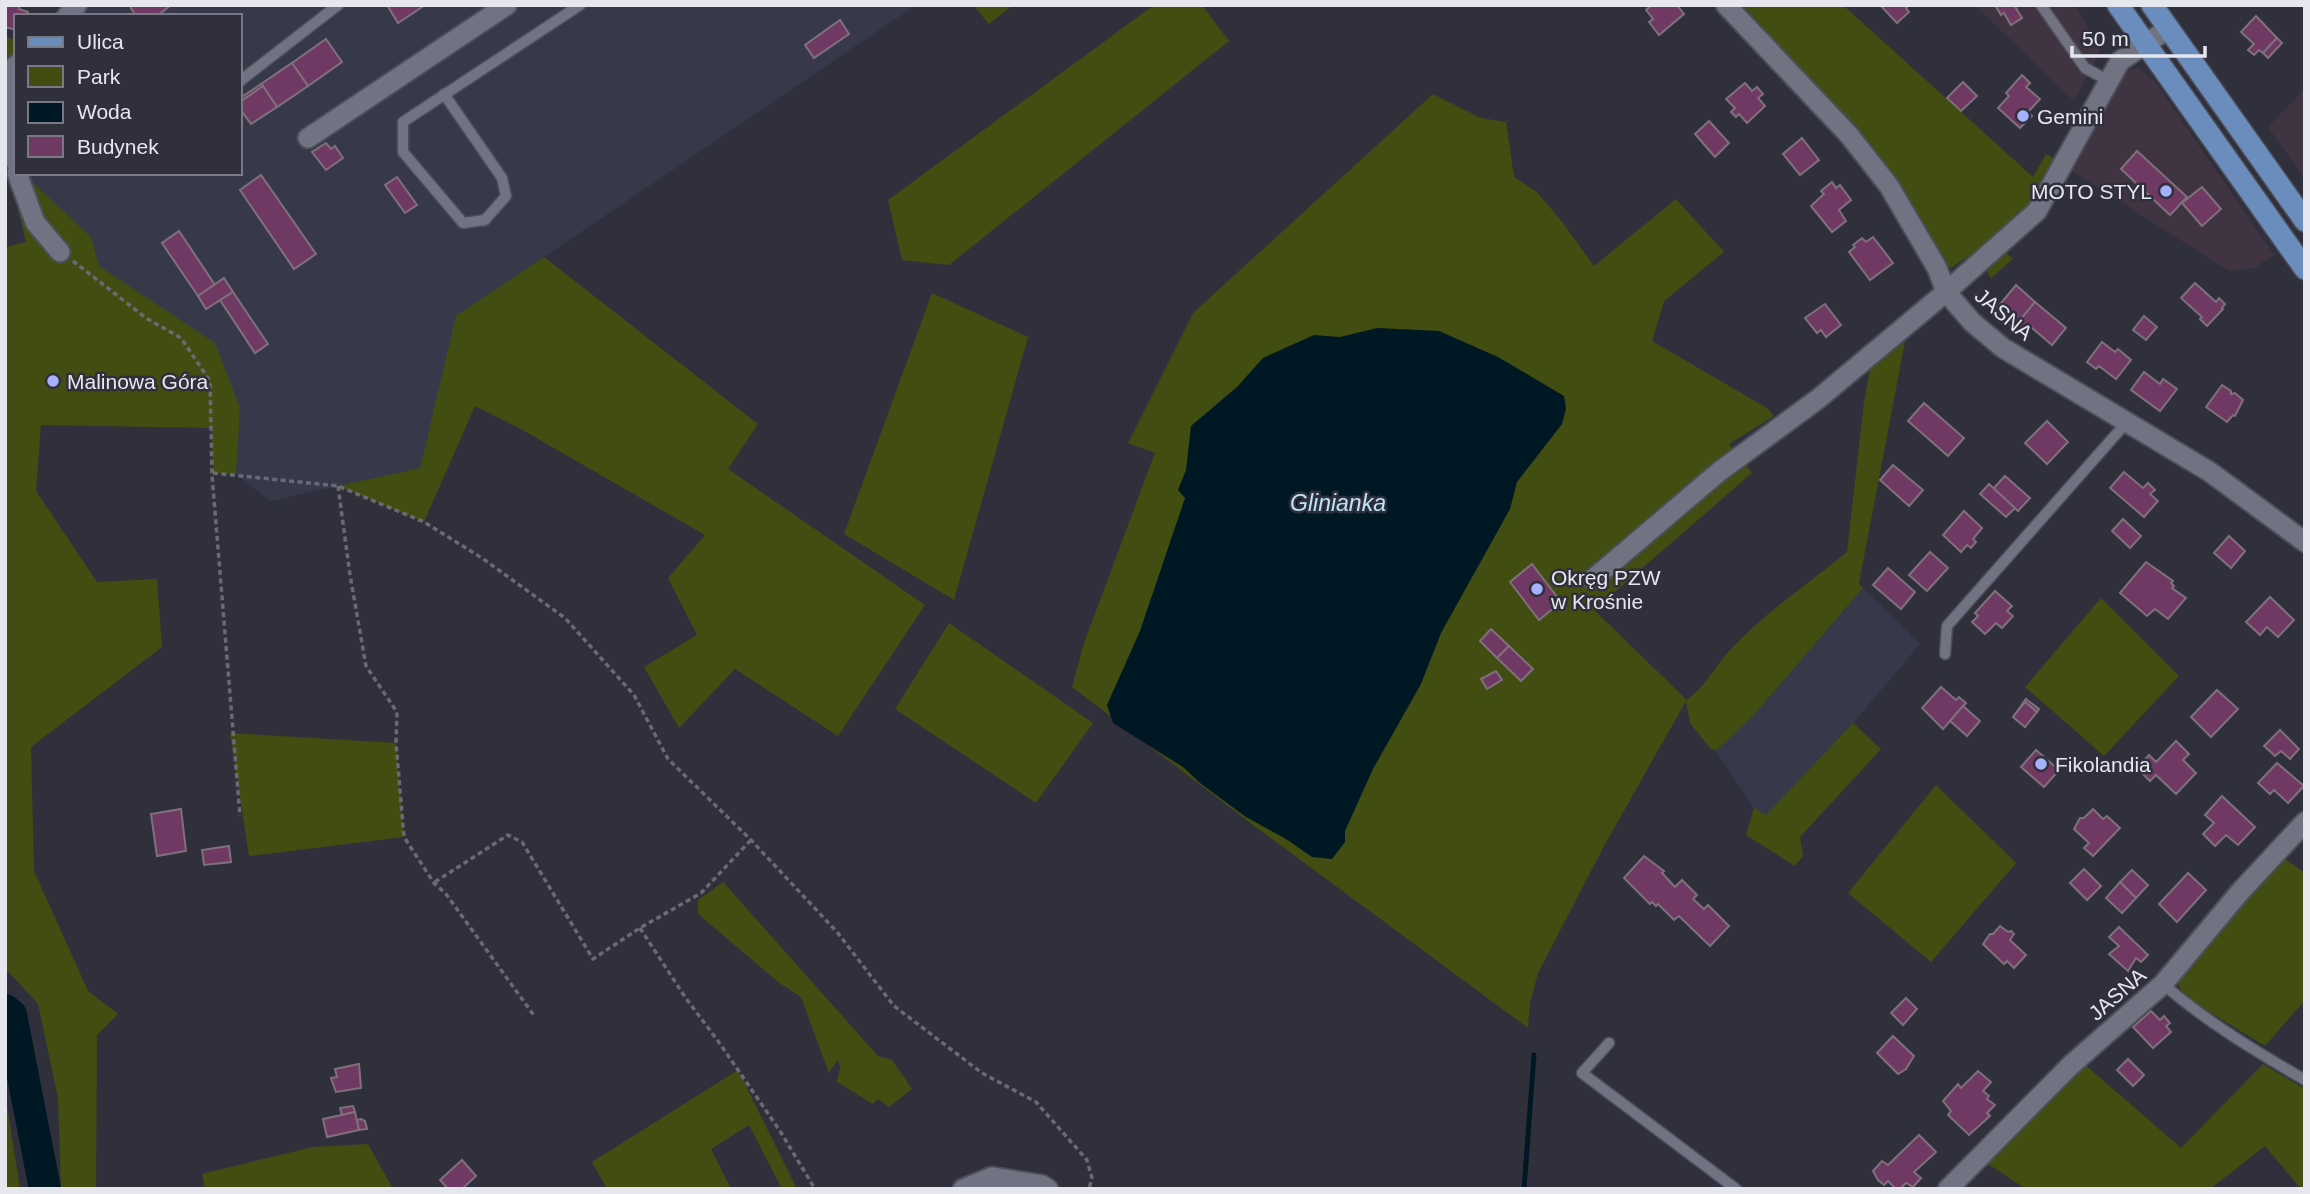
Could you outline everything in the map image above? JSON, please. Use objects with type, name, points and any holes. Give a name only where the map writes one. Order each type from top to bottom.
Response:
[{"type":"main road","points":[[2118,5],[2305,269]]},
{"type":"main road","points":[[2152,5],[2305,221]]},
{"type":"street","points":[[308,138],[507,5]]},
{"type":"street","name":"JASNA","points":[[1726,5],[1849,135],[1889,186],[1937,268],[1946,292],[1972,323],[2003,348],[2210,472],[2305,542]]},
{"type":"street","points":[[1593,579],[1720,471],[1818,399],[1946,292],[2037,211],[2120,61],[2168,29]]},
{"type":"street","points":[[14,67],[7,74],[14,143]]},
{"type":"street","points":[[18,175],[35,222],[60,252]]},
{"type":"street","name":"JASNA","points":[[1948,1189],[2071,1065],[2163,984],[2240,892],[2305,822]]},
{"type":"street","points":[[962,1189],[992,1177],[1042,1185],[1048,1189]]},
{"type":"lane","points":[[242,78],[338,5]]},
{"type":"lane","points":[[444,94],[502,178],[506,196],[485,220],[463,223],[403,152],[403,122],[444,94],[580,5]]},
{"type":"lane","points":[[2041,5],[2085,68],[2109,81]]},
{"type":"lane","points":[[1945,654],[1947,626],[2126,423]]},
{"type":"lane","points":[[2163,984],[2232,1037],[2305,1080]]},
{"type":"lane","points":[[1609,1044],[1582,1073],[1736,1189]]},
{"type":"path","points":[[60,252],[146,318],[181,338],[210,381],[212,473],[240,816]]},
{"type":"path","points":[[212,473],[338,486],[424,522],[482,558],[565,618],[634,695],[668,759],[751,840],[837,932],[894,1006],[982,1073],[1036,1102],[1087,1160],[1092,1178],[1089,1189]]},
{"type":"path","points":[[338,486],[366,666],[397,712],[396,743],[404,837],[434,883],[446,894],[535,1017]]},
{"type":"path","points":[[434,883],[508,835],[523,842],[593,959],[701,893],[751,840]]},
{"type":"path","points":[[640,928],[685,997],[780,1131],[815,1189]]},
{"type":"shaded area","points":[[90,5],[916,5],[457,316],[420,468],[270,501],[236,474],[240,408],[99,266],[91,237],[27,186],[25,175],[242,175],[242,14],[80,14]]},
{"type":"shaded area","points":[[1975,5],[2076,5],[2100,51],[2074,101]]},
{"type":"shaded area","points":[[2139,68],[2155,82],[2274,255],[2254,268],[2229,271],[2069,169],[2128,69]]},
{"type":"shaded area","points":[[2305,89],[2305,179],[2268,127]]},
{"type":"shaded area","points":[[1863,588],[1920,644],[1853,723],[1766,816],[1754,808],[1716,751],[1753,716]]},
{"type":"green space","points":[[973,5],[1013,5],[989,24]]},
{"type":"green space","points":[[1154,5],[1202,5],[1229,41],[949,265],[902,260],[888,200]]},
{"type":"green space","points":[[1733,5],[1843,5],[2033,177],[2046,154],[2056,160],[2023,213],[1951,268]]},
{"type":"green space","points":[[5,36],[14,40],[14,56],[5,69]]},
{"type":"green space","points":[[1433,94],[1481,118],[1506,122],[1514,177],[1537,192],[1594,266],[1676,199],[1724,252],[1664,301],[1652,341],[1767,408],[1774,416],[1729,444],[1752,473],[1594,610],[1687,700],[1743,636],[1847,552],[1864,402],[1872,359],[1906,336],[1859,583],[1863,588],[1753,716],[1716,751],[1710,748],[1690,723],[1686,701],[1604,846],[1538,973],[1530,1003],[1528,1028],[1257,828],[1072,687],[1084,643],[1155,453],[1128,443],[1193,313]]},
{"type":"green space","points":[[33,183],[91,237],[99,266],[215,343],[240,408],[236,474],[213,473],[211,428],[41,425],[36,491],[97,582],[157,579],[162,647],[31,747],[34,871],[88,991],[118,1014],[97,1035],[96,1189],[61,1189],[58,1098],[38,1004],[5,968],[5,247],[26,242],[14,193]]},
{"type":"green space","points":[[2004,251],[2013,259],[1991,278],[1987,267]]},
{"type":"green space","points":[[544,257],[758,424],[728,469],[925,605],[838,736],[735,669],[679,728],[644,667],[697,635],[668,578],[705,535],[519,428],[475,406],[424,522],[338,486],[420,468],[456,316]]},
{"type":"green space","points":[[932,293],[1028,337],[954,600],[844,534]]},
{"type":"green space","points":[[2101,598],[2179,676],[2104,756],[2025,687]]},
{"type":"green space","points":[[949,623],[1093,723],[1036,803],[895,709]]},
{"type":"green space","points":[[1853,723],[1881,749],[1800,837],[1803,856],[1795,866],[1746,835],[1754,808],[1766,815]]},
{"type":"green space","points":[[230,733],[396,743],[404,837],[249,856]]},
{"type":"green space","points":[[1936,785],[2016,863],[1931,962],[1848,893]]},
{"type":"green space","points":[[2282,857],[2305,873],[2305,1000],[2265,1046],[2185,997],[2178,985],[2181,974]]},
{"type":"green space","points":[[723,882],[878,1056],[892,1060],[912,1089],[889,1107],[878,1099],[873,1104],[837,1082],[840,1068],[838,1059],[829,1073],[801,997],[778,982],[698,914],[698,900]]},
{"type":"green space","points":[[2082,1062],[2181,1148],[2263,1064],[2305,1089],[2305,1189],[2301,1189],[2265,1146],[2210,1189],[2026,1189],[1988,1164],[2064,1087]]},
{"type":"green space","points":[[738,1070],[797,1189],[782,1189],[749,1125],[711,1149],[731,1189],[607,1189],[592,1162]]},
{"type":"green space","points":[[5,1093],[20,1189],[5,1189]]},
{"type":"green space","points":[[368,1144],[393,1189],[205,1189],[202,1174],[313,1147]]},
{"type":"water","name":"Glinianka","points":[[1377,328],[1439,331],[1498,357],[1564,396],[1566,409],[1562,424],[1517,482],[1510,509],[1441,633],[1421,684],[1373,769],[1345,831],[1345,842],[1332,859],[1312,857],[1246,817],[1183,767],[1113,723],[1107,705],[1140,631],[1185,498],[1178,490],[1186,470],[1191,426],[1237,387],[1263,358],[1314,335],[1340,337]]},
{"type":"building","points":[[5,5],[20,5],[19,9],[28,12],[14,14],[14,29],[5,27]]},
{"type":"building","points":[[129,5],[171,5],[160,14],[135,14]]},
{"type":"building","points":[[387,5],[425,5],[398,23]]},
{"type":"building","points":[[1652,5],[1677,5],[1684,14],[1659,35],[1649,22],[1653,19],[1646,10]]},
{"type":"building","points":[[1880,5],[1909,5],[1906,8],[1909,12],[1897,23]]},
{"type":"building","points":[[1995,5],[2014,5],[2022,18],[2011,25]]},
{"type":"building","points":[[2256,16],[2277,38],[2263,53],[2259,50],[2254,55],[2248,50],[2254,44],[2241,32]]},
{"type":"building","points":[[840,20],[849,34],[814,58],[805,45]]},
{"type":"building","points":[[2277,38],[2282,43],[2268,58],[2263,53]]},
{"type":"building","points":[[326,39],[342,62],[308,86],[292,63]]},
{"type":"building","points":[[292,63],[308,86],[277,107],[261,84]]},
{"type":"building","points":[[2022,75],[2030,83],[2026,87],[2040,99],[2028,112],[2032,116],[2020,128],[1998,108],[2009,96],[2006,93]]},
{"type":"building","points":[[1963,82],[1977,96],[1961,111],[1947,98]]},
{"type":"building","points":[[1745,83],[1752,91],[1757,87],[1763,94],[1758,98],[1765,106],[1747,123],[1739,114],[1736,117],[1731,112],[1735,108],[1726,99]]},
{"type":"building","points":[[261,84],[263,86],[242,101],[242,97]]},
{"type":"building","points":[[263,86],[277,107],[251,124],[242,112],[242,101]]},
{"type":"building","points":[[1709,121],[1729,143],[1715,157],[1695,134]]},
{"type":"building","points":[[1802,138],[1819,160],[1800,175],[1783,154]]},
{"type":"building","points":[[326,143],[331,149],[335,146],[343,158],[326,170],[312,152]]},
{"type":"building","points":[[2137,151],[2187,197],[2170,215],[2121,169]]},
{"type":"building","points":[[261,175],[316,254],[294,269],[240,190]]},
{"type":"building","points":[[397,177],[417,205],[405,213],[385,185]]},
{"type":"building","points":[[1832,182],[1836,188],[1840,185],[1851,200],[1839,210],[1846,221],[1832,232],[1811,206],[1824,194],[1821,191]]},
{"type":"building","points":[[2202,187],[2221,209],[2202,226],[2182,203]]},
{"type":"building","points":[[179,231],[215,285],[198,296],[162,243]]},
{"type":"building","points":[[1873,237],[1893,263],[1870,280],[1849,252],[1862,238],[1866,242]]},
{"type":"building","points":[[224,278],[233,292],[206,309],[198,296]]},
{"type":"building","points":[[2195,283],[2216,302],[2219,298],[2225,304],[2207,326],[2200,319],[2202,317],[2181,298]]},
{"type":"building","points":[[2016,285],[2035,302],[2016,325],[1997,308]]},
{"type":"building","points":[[233,292],[268,344],[255,353],[220,300]]},
{"type":"building","points":[[2035,302],[2066,328],[2052,345],[2031,327],[2025,334],[2021,334],[2010,325],[2013,322],[2016,325]]},
{"type":"building","points":[[1825,304],[1841,325],[1826,337],[1821,330],[1817,333],[1805,318]]},
{"type":"building","points":[[2144,316],[2157,327],[2146,340],[2133,330]]},
{"type":"building","points":[[2102,342],[2115,352],[2118,349],[2131,360],[2116,379],[2099,366],[2096,369],[2087,362]]},
{"type":"building","points":[[2144,372],[2160,384],[2163,379],[2177,389],[2160,411],[2131,390]]},
{"type":"building","points":[[2222,385],[2243,400],[2235,416],[2227,422],[2206,407]]},
{"type":"building","points":[[1924,403],[1964,438],[1948,456],[1908,421]]},
{"type":"building","points":[[2047,421],[2068,442],[2047,464],[2025,443]]},
{"type":"building","points":[[1893,465],[1923,490],[1909,506],[1880,480]]},
{"type":"building","points":[[2124,472],[2143,488],[2148,483],[2155,490],[2150,494],[2158,501],[2144,517],[2110,488]]},
{"type":"building","points":[[2005,476],[2030,498],[2018,511],[1993,489]]},
{"type":"building","points":[[1989,484],[2015,508],[2006,517],[1980,494]]},
{"type":"building","points":[[1964,511],[1982,528],[1973,539],[1976,542],[1971,548],[1967,545],[1961,552],[1943,535]]},
{"type":"building","points":[[2123,519],[2141,536],[2130,548],[2112,531]]},
{"type":"building","points":[[2229,536],[2245,551],[2231,568],[2214,553]]},
{"type":"building","points":[[1930,552],[1948,568],[1927,591],[1909,575]]},
{"type":"building","points":[[2146,562],[2173,581],[2172,588],[2186,598],[2168,619],[2155,609],[2147,616],[2120,593]]},
{"type":"building","points":[[1532,564],[1561,602],[1539,620],[1510,582]]},
{"type":"building","points":[[1888,568],[1915,592],[1901,609],[1873,585]]},
{"type":"building","points":[[1995,591],[2012,606],[2007,611],[2013,616],[2002,628],[1996,623],[1985,634],[1972,622],[1978,616],[1975,613]]},
{"type":"building","points":[[2270,597],[2294,620],[2278,637],[2267,627],[2260,635],[2246,622]]},
{"type":"building","points":[[1491,629],[1509,646],[1497,658],[1480,641]]},
{"type":"building","points":[[1509,646],[1533,669],[1521,681],[1497,658]]},
{"type":"building","points":[[1496,671],[1502,680],[1487,689],[1481,679]]},
{"type":"building","points":[[1941,687],[1956,700],[1959,697],[1966,703],[1943,729],[1922,708]]},
{"type":"building","points":[[2217,690],[2238,709],[2211,737],[2191,717]]},
{"type":"building","points":[[2026,699],[2039,709],[2037,712],[2025,702],[2013,717]]},
{"type":"building","points":[[2025,702],[2037,712],[2025,727],[2013,717]]},
{"type":"building","points":[[1963,706],[1980,721],[1967,736],[1950,721]]},
{"type":"building","points":[[2280,730],[2299,749],[2290,759],[2281,751],[2275,756],[2264,746]]},
{"type":"building","points":[[2176,741],[2189,754],[2183,760],[2196,773],[2176,794],[2156,775],[2150,781],[2137,768],[2149,755],[2156,762]]},
{"type":"building","points":[[2036,750],[2059,770],[2044,787],[2021,767]]},
{"type":"building","points":[[2277,763],[2304,786],[2288,803],[2274,790],[2270,794],[2258,783]]},
{"type":"building","points":[[2222,796],[2255,827],[2238,845],[2226,835],[2215,846],[2203,834],[2214,823],[2205,815]]},
{"type":"building","points":[[181,809],[186,851],[157,856],[151,814]]},
{"type":"building","points":[[2093,809],[2103,819],[2107,816],[2120,828],[2093,856],[2084,848],[2089,843],[2074,829],[2080,818],[2084,818]]},
{"type":"building","points":[[229,846],[231,862],[204,865],[202,850]]},
{"type":"building","points":[[1644,856],[1664,871],[1662,873],[1675,887],[1682,880],[1697,895],[1693,899],[1704,909],[1708,905],[1729,926],[1710,946],[1679,916],[1674,920],[1658,904],[1650,904],[1624,878]]},
{"type":"building","points":[[2084,869],[2101,886],[2087,900],[2070,883]]},
{"type":"building","points":[[2132,870],[2148,885],[2136,898],[2120,882]]},
{"type":"building","points":[[2188,873],[2206,890],[2177,922],[2159,904]]},
{"type":"building","points":[[2120,882],[2136,898],[2122,913],[2106,898]]},
{"type":"building","points":[[2000,926],[2014,934],[2010,940],[2026,955],[2014,968],[2007,961],[2004,964],[1983,944]]},
{"type":"building","points":[[2119,927],[2148,955],[2141,962],[2136,958],[2128,971],[2109,954],[2119,946],[2109,937]]},
{"type":"building","points":[[1906,998],[1917,1009],[1903,1025],[1891,1013]]},
{"type":"building","points":[[2151,1011],[2160,1020],[2164,1016],[2170,1023],[2166,1026],[2171,1032],[2153,1048],[2133,1027]]},
{"type":"building","points":[[1893,1036],[1914,1056],[1906,1069],[1898,1074],[1877,1053]]},
{"type":"building","points":[[2128,1059],[2144,1075],[2133,1086],[2117,1070]]},
{"type":"building","points":[[359,1064],[361,1088],[336,1092],[331,1078],[337,1077],[335,1069]]},
{"type":"building","points":[[1978,1071],[1991,1082],[1983,1091],[1989,1096],[1987,1099],[1995,1105],[1987,1113],[1990,1116],[1969,1135],[1948,1115],[1951,1111],[1943,1101],[1958,1084],[1961,1088]]},
{"type":"building","points":[[353,1106],[355,1112],[342,1115],[340,1108]]},
{"type":"building","points":[[355,1112],[359,1130],[327,1137],[323,1119]]},
{"type":"building","points":[[357,1120],[365,1121],[367,1129],[359,1130]]},
{"type":"building","points":[[1919,1135],[1936,1152],[1914,1172],[1921,1178],[1913,1187],[1906,1183],[1896,1189],[1888,1181],[1884,1185],[1873,1171],[1882,1161],[1888,1165]]},
{"type":"building","points":[[462,1160],[476,1176],[462,1189],[448,1189],[440,1180]]},
{"type":"waterway","points":[[5,1010],[11,1015],[45,1189]]},
{"type":"waterway","points":[[1524,1189],[1534,1055]]},
{"type":"place","name":"Gemini","points":[[2023,116]]},
{"type":"place","name":"MOTO STYL","points":[[2166,191]]},
{"type":"place","name":"Malinowa Góra","points":[[53,381]]},
{"type":"place","name":"Okręg PZW w Krośnie","points":[[1537,589]]},
{"type":"place","name":"Fikolandia","points":[[2041,764]]}]
